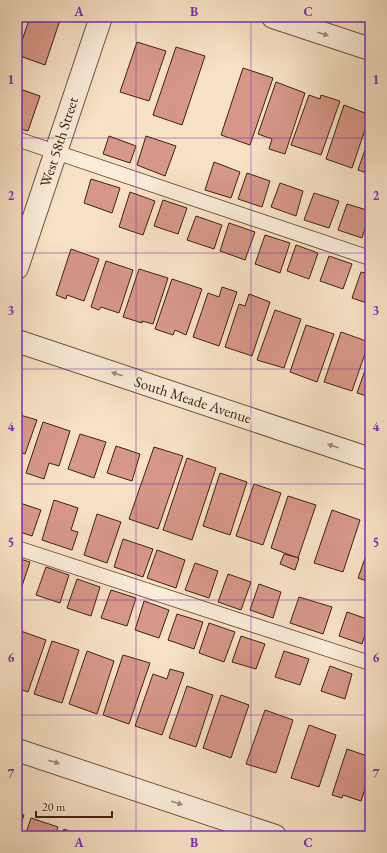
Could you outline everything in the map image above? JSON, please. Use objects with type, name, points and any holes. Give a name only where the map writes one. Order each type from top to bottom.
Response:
[{"type":"street","name":"West 58th Street","points":[[17,268],[101,17]]},
{"type":"street","points":[[273,17],[370,49]]},
{"type":"street","name":"South Meade Avenue","points":[[17,341],[370,458]]},
{"type":"street","points":[[17,750],[276,836]]},
{"type":"lane","points":[[17,139],[370,258]]},
{"type":"lane","points":[[17,548],[370,663]]},
{"type":"building","points":[[17,17],[24,17],[17,39]]},
{"type":"building","points":[[30,17],[61,17],[45,65],[17,55]]},
{"type":"building","points":[[137,42],[166,51],[149,101],[120,92]]},
{"type":"building","points":[[176,47],[205,56],[182,125],[153,115]]},
{"type":"building","points":[[243,68],[273,78],[250,145],[221,135]]},
{"type":"building","points":[[276,82],[305,93],[285,154],[269,149],[272,139],[258,134]]},
{"type":"building","points":[[17,88],[40,96],[28,131],[17,128]]},
{"type":"building","points":[[309,95],[320,99],[321,95],[340,101],[321,155],[291,145]]},
{"type":"building","points":[[344,105],[370,115],[352,168],[326,159]]},
{"type":"building","points":[[370,135],[370,174],[358,170]]},
{"type":"building","points":[[109,136],[136,146],[130,163],[103,154]]},
{"type":"building","points":[[146,136],[176,146],[165,176],[137,165]]},
{"type":"building","points":[[214,162],[240,172],[231,198],[205,190]]},
{"type":"building","points":[[247,173],[270,181],[262,207],[238,199]]},
{"type":"building","points":[[91,179],[120,188],[112,213],[84,203]]},
{"type":"building","points":[[280,183],[303,191],[296,216],[271,207]]},
{"type":"building","points":[[130,192],[155,201],[143,235],[119,227]]},
{"type":"building","points":[[314,193],[339,201],[329,228],[304,220]]},
{"type":"building","points":[[163,200],[187,208],[178,234],[154,226]]},
{"type":"building","points":[[347,204],[370,211],[362,238],[338,230]]},
{"type":"building","points":[[196,216],[222,225],[214,249],[187,240]]},
{"type":"building","points":[[229,223],[255,232],[245,260],[220,251]]},
{"type":"building","points":[[265,235],[290,243],[280,273],[255,264]]},
{"type":"building","points":[[296,245],[318,253],[309,279],[287,271]]},
{"type":"building","points":[[71,249],[99,259],[84,301],[67,295],[66,299],[56,295]]},
{"type":"building","points":[[329,256],[352,264],[343,289],[320,281]]},
{"type":"building","points":[[106,261],[133,270],[119,313],[101,307],[99,310],[91,307]]},
{"type":"building","points":[[139,269],[168,278],[153,324],[142,321],[142,323],[123,317]]},
{"type":"building","points":[[361,272],[370,274],[370,304],[352,298]]},
{"type":"building","points":[[172,279],[202,289],[186,335],[175,330],[173,335],[155,329]]},
{"type":"building","points":[[222,287],[237,292],[219,346],[193,337],[208,293],[219,297]]},
{"type":"building","points":[[249,294],[270,302],[252,356],[225,347],[239,304],[245,306]]},
{"type":"building","points":[[275,310],[301,319],[284,368],[257,360]]},
{"type":"building","points":[[306,325],[334,334],[317,382],[290,372]]},
{"type":"building","points":[[341,332],[369,342],[352,391],[324,382]]},
{"type":"building","points":[[370,356],[370,397],[357,393]]},
{"type":"building","points":[[17,414],[37,420],[25,454],[17,451]]},
{"type":"building","points":[[43,422],[70,431],[59,466],[49,463],[44,479],[26,473]]},
{"type":"building","points":[[80,434],[106,442],[94,478],[68,469]]},
{"type":"building","points":[[116,446],[140,454],[132,481],[107,473]]},
{"type":"building","points":[[154,447],[183,456],[158,529],[129,519]]},
{"type":"building","points":[[187,458],[216,468],[192,540],[163,530]]},
{"type":"building","points":[[220,473],[247,482],[230,535],[203,526]]},
{"type":"building","points":[[254,484],[281,493],[263,545],[236,536]]},
{"type":"building","points":[[288,496],[316,505],[298,558],[271,548]]},
{"type":"building","points":[[54,500],[78,508],[71,530],[78,532],[72,550],[42,540]]},
{"type":"building","points":[[17,502],[41,510],[32,536],[17,531]]},
{"type":"building","points":[[332,510],[360,520],[343,572],[314,563]]},
{"type":"building","points":[[97,514],[121,522],[107,563],[84,555]]},
{"type":"building","points":[[123,539],[153,549],[143,577],[114,567]]},
{"type":"building","points":[[370,544],[370,582],[358,578]]},
{"type":"building","points":[[157,550],[185,560],[176,588],[147,578]]},
{"type":"building","points":[[284,554],[299,558],[295,570],[280,564]]},
{"type":"building","points":[[17,558],[30,562],[20,592],[17,591]]},
{"type":"building","points":[[195,563],[218,571],[209,598],[185,590]]},
{"type":"building","points":[[46,567],[69,575],[60,603],[36,595]]},
{"type":"building","points":[[228,574],[251,582],[241,610],[218,602]]},
{"type":"building","points":[[77,579],[100,587],[91,616],[67,608]]},
{"type":"building","points":[[259,584],[281,592],[273,618],[250,610]]},
{"type":"building","points":[[111,590],[136,598],[127,626],[101,618]]},
{"type":"building","points":[[299,597],[332,607],[323,634],[290,623]]},
{"type":"building","points":[[144,601],[169,610],[159,638],[135,630]]},
{"type":"building","points":[[347,612],[370,620],[362,644],[339,636]]},
{"type":"building","points":[[177,614],[203,622],[194,649],[168,640]]},
{"type":"building","points":[[209,623],[235,632],[224,662],[199,653]]},
{"type":"building","points":[[18,630],[46,640],[28,692],[17,688]]},
{"type":"building","points":[[241,636],[265,644],[256,669],[232,662]]},
{"type":"building","points":[[52,641],[79,650],[62,703],[34,694]]},
{"type":"building","points":[[87,651],[114,661],[97,714],[69,704]]},
{"type":"building","points":[[284,651],[309,659],[300,685],[275,677]]},
{"type":"building","points":[[123,655],[150,663],[129,724],[103,715]]},
{"type":"building","points":[[330,666],[352,674],[345,699],[321,691]]},
{"type":"building","points":[[170,669],[184,673],[162,735],[135,726],[153,674],[167,679]]},
{"type":"building","points":[[187,686],[213,695],[196,747],[169,738]]},
{"type":"building","points":[[221,695],[249,705],[231,758],[203,748]]},
{"type":"building","points":[[265,710],[293,720],[276,773],[246,764]]},
{"type":"building","points":[[309,725],[336,735],[319,787],[291,778]]},
{"type":"building","points":[[347,749],[370,757],[370,774],[361,801],[343,795],[342,798],[332,795]]},
{"type":"building","points":[[370,789],[370,805],[365,804]]},
{"type":"building","points":[[17,813],[24,815],[17,835]]},
{"type":"building","points":[[31,818],[58,827],[55,836],[25,836]]},
{"type":"building","points":[[64,829],[82,836],[62,836]]}]
